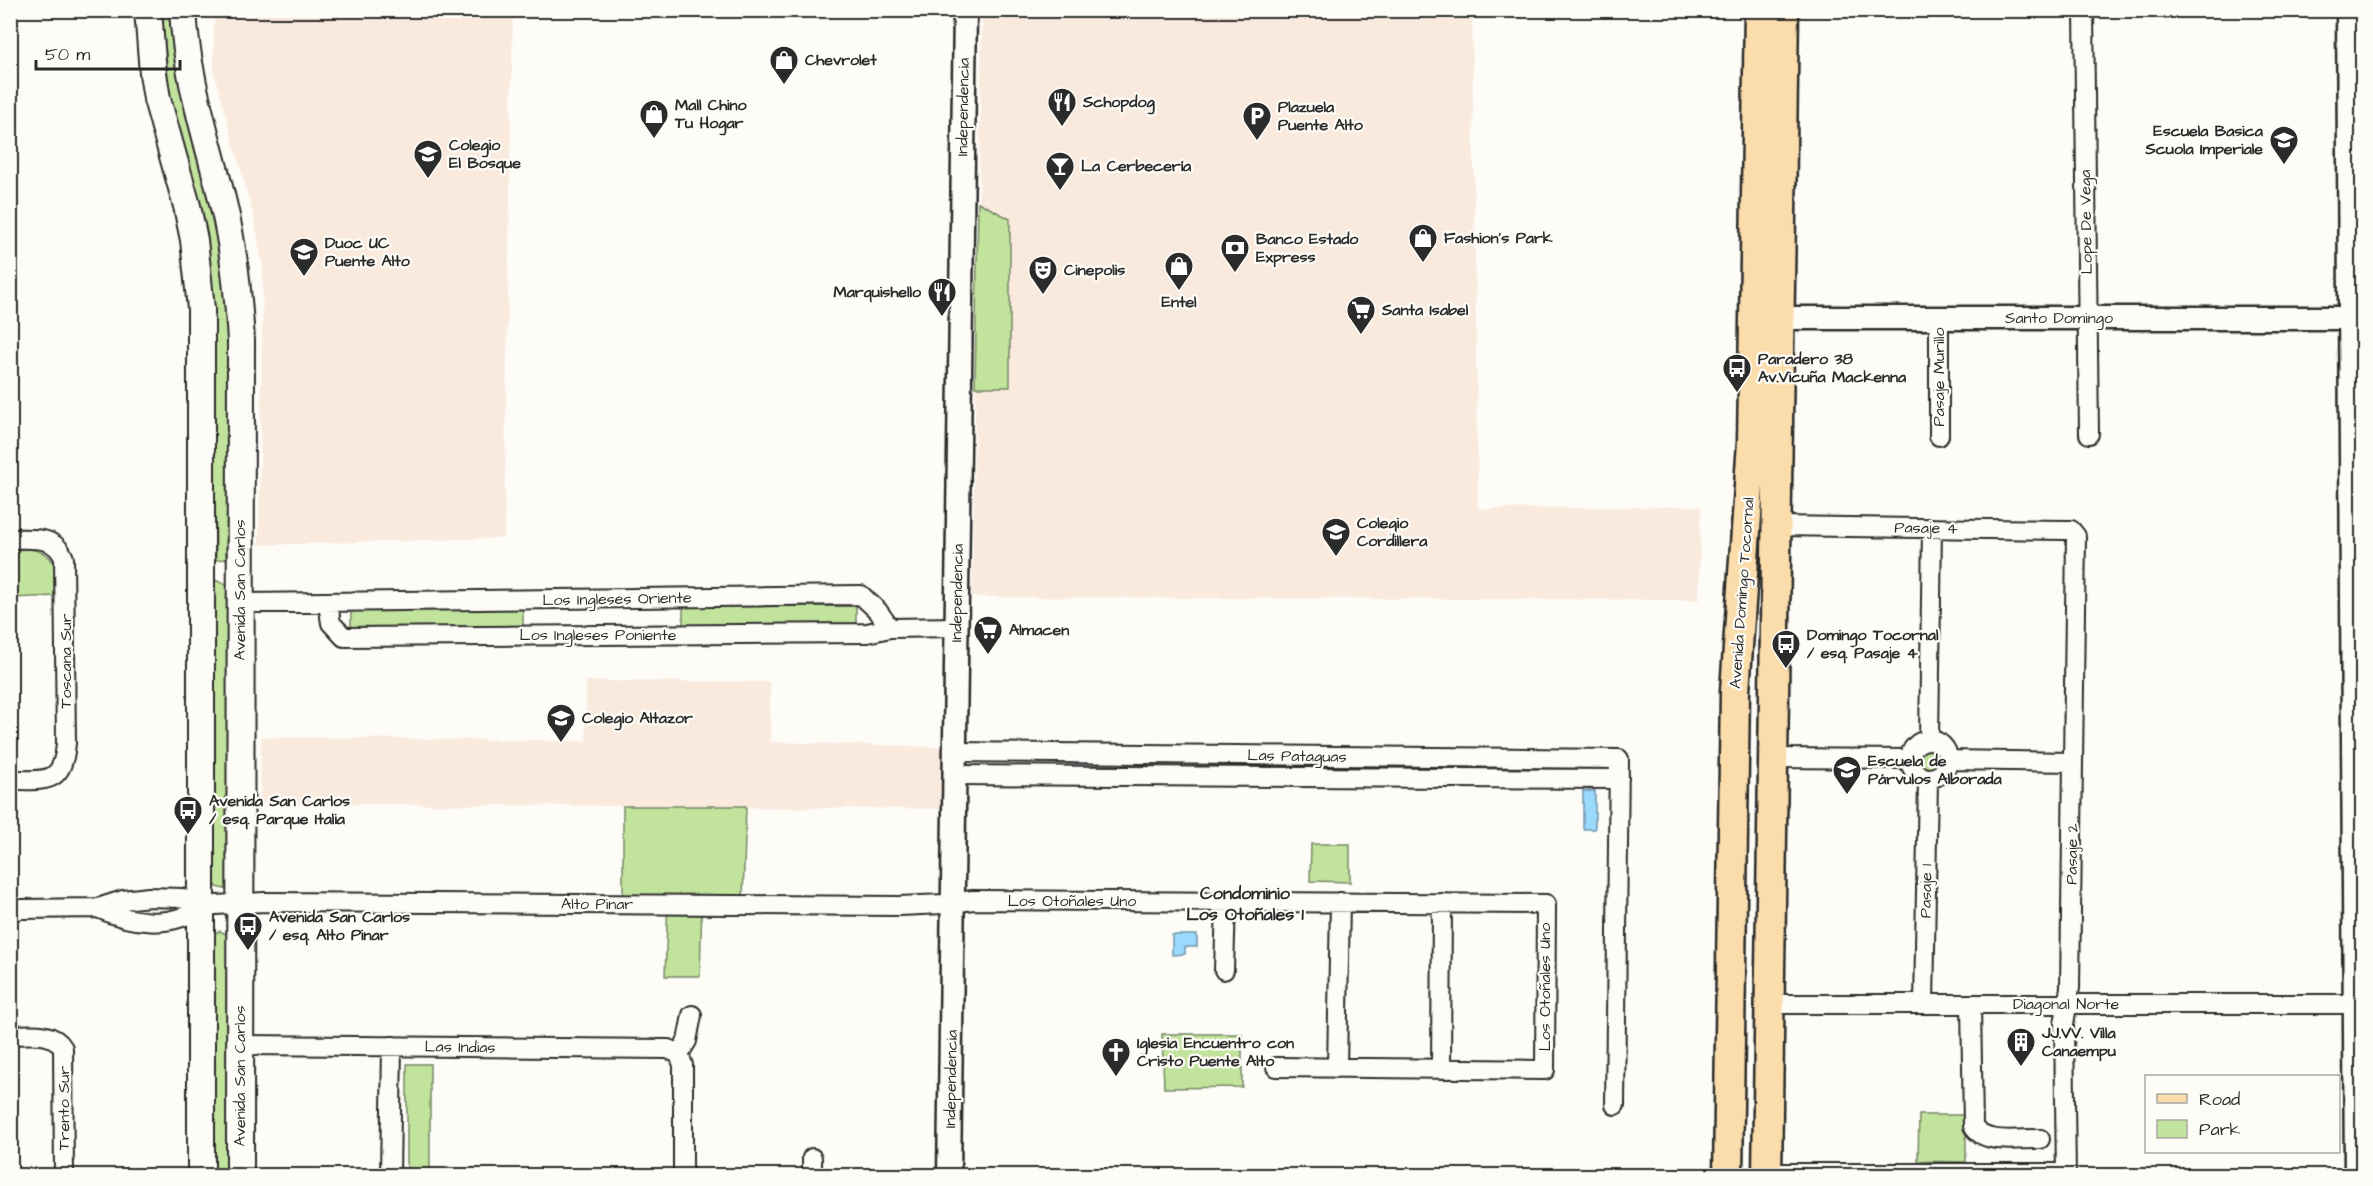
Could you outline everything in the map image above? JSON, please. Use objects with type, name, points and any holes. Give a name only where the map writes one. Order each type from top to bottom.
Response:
[{"type":"main road","points":[[148,10],[150,52],[157,99],[187,206],[198,274],[202,344],[201,1176]]},
{"type":"main road","name":"Avenida San Carlos","points":[[183,10],[194,98],[224,205],[238,303],[241,387],[240,1176]]},
{"type":"main road","name":"Avenida Domingo Tocornal","points":[[1759,10],[1767,318],[1777,525],[1767,1174]]},
{"type":"main road","name":"Avenida Domingo Tocornal","points":[[1728,1176],[1739,618],[1752,442],[1767,318],[1784,10]]},
{"type":"main road","points":[[202,552],[217,568],[240,577]]},
{"type":"main road","points":[[1739,618],[1757,615],[1775,620]]},
{"type":"main road","points":[[1733,836],[1752,832],[1772,837]]},
{"type":"main road","points":[[1729,1070],[1735,1075],[1750,1078],[1763,1074],[1768,1069]]},
{"type":"main road","points":[[1729,1105],[1748,1098],[1767,1106]]},
{"type":"street","name":"Independencia","points":[[949,1176],[965,10]]},
{"type":"street","name":"Lope De Vega","points":[[2084,10],[2089,435]]},
{"type":"street","points":[[2348,10],[2356,318],[2359,1004],[2356,1176]]},
{"type":"street","name":"Santo Domingo","points":[[1767,318],[2356,318]]},
{"type":"street","name":"Pasaje Murillo","points":[[1939,318],[1939,436]]},
{"type":"street","name":"Pasaje 4","points":[[1777,525],[2066,530],[2074,532]]},
{"type":"street","points":[[1929,740],[1932,528]]},
{"type":"street","name":"Pasaje 2","points":[[2066,1174],[2064,1024],[2070,988],[2077,539],[2074,532]]},
{"type":"street","name":"Toscana Sur","points":[[10,539],[45,540],[58,548],[65,565],[66,743],[64,762],[58,774],[45,780],[10,780]]},
{"type":"street","name":"Los Ingleses Oriente","points":[[240,603],[861,596],[878,611],[890,628]]},
{"type":"street","name":"Los Ingleses Poniente","points":[[328,603],[331,623],[344,637],[867,633],[890,628],[957,627]]},
{"type":"street","points":[[1929,740],[1945,748],[1949,760],[1945,771],[1928,779],[1913,770],[1910,759],[1911,753],[1918,744],[1929,740]]},
{"type":"street","name":"Las Pataguas","points":[[955,752],[1619,759],[1615,1105]]},
{"type":"street","points":[[1773,758],[1910,759]]},
{"type":"street","points":[[1949,760],[2073,762]]},
{"type":"street","name":"Las Pataguas","points":[[955,775],[1619,779]]},
{"type":"street","name":"Pasaje 1","points":[[1924,1004],[1928,779]]},
{"type":"street","name":"Los Otoñales Uno","points":[[954,903],[973,900],[1546,904],[1545,1070],[1276,1067]]},
{"type":"street","name":"Alto Pinar","points":[[201,906],[240,902],[888,906],[954,903]]},
{"type":"street","points":[[1224,970],[1226,902]]},
{"type":"street","points":[[1337,1068],[1340,902]]},
{"type":"street","points":[[1441,1069],[1443,903]]},
{"type":"street","points":[[14,909],[98,908],[136,920],[168,921],[183,918],[201,906]]},
{"type":"street","name":"Diagonal Norte","points":[[1769,1004],[2359,1004]]},
{"type":"street","points":[[1971,1004],[1973,1126],[1976,1132],[1986,1138],[2040,1138]]},
{"type":"street","points":[[683,1176],[683,1065],[679,1054],[687,1041],[692,1015]]},
{"type":"street","name":"Trento Sur","points":[[10,1035],[47,1036],[58,1041],[64,1053],[64,1176]]},
{"type":"street","name":"Las Indias","points":[[240,1044],[668,1049],[679,1054]]},
{"type":"street","points":[[390,1176],[392,1046]]},
{"type":"street","points":[[1767,1174],[2066,1174]]},
{"type":"shaded area","name":"Colegio El Bosque","points":[[214,11],[513,11],[504,538],[259,545],[263,268],[254,218],[214,72]]},
{"type":"shaded area","points":[[982,11],[1472,11],[1478,509],[1701,506],[1699,600],[972,597]]},
{"type":"shaded area","name":"Colegio Altazor","points":[[586,681],[770,682],[770,742],[950,747],[948,809],[260,803],[261,737],[586,741]]},
{"type":"green space","points":[[162,11],[173,11],[207,166],[222,260],[228,372],[226,559],[216,560],[212,289],[199,205],[169,90]]},
{"type":"green space","points":[[978,202],[1010,219],[1010,387],[975,387]]},
{"type":"green space","points":[[10,550],[40,551],[51,559],[55,571],[56,596],[11,598]]},
{"type":"green space","points":[[213,579],[231,587],[228,890],[217,887],[214,882]]},
{"type":"green space","points":[[856,606],[856,625],[683,627],[683,607]]},
{"type":"green space","points":[[523,607],[523,627],[351,628],[351,608]]},
{"type":"green space","points":[[1929,750],[1937,753],[1940,761],[1937,769],[1929,772],[1921,769],[1918,761],[1921,753]]},
{"type":"green space","points":[[623,806],[746,806],[743,898],[702,898],[700,976],[665,976],[668,898],[623,897]]},
{"type":"green space","points":[[1311,844],[1350,844],[1350,882],[1310,881]]},
{"type":"green space","points":[[220,931],[226,934],[227,938],[229,1062],[227,1175],[208,1176],[212,934]]},
{"type":"green space","points":[[1162,1034],[1242,1034],[1242,1087],[1164,1088]]},
{"type":"green space","points":[[407,1064],[430,1064],[430,1175],[407,1175]]},
{"type":"green space","points":[[1919,1115],[1966,1115],[1966,1162],[1918,1161]]},
{"type":"water","points":[[1583,791],[1595,791],[1595,829],[1583,829]]},
{"type":"water","points":[[1172,935],[1197,935],[1197,947],[1185,947],[1185,954],[1172,955]]},
{"type":"place","name":"Chevrolet","points":[[784,86]]},
{"type":"place","name":"Schopdog","points":[[1062,128]]},
{"type":"place","name":"Mall Chino Tu Hogar","points":[[654,140]]},
{"type":"place","name":"Plazuela Puente Alto","points":[[1257,142]]},
{"type":"place","name":"Escuela Basica Scuola Imperiale","points":[[2284,166]]},
{"type":"place","name":"Colegio El Bosque","points":[[428,180]]},
{"type":"place","name":"La Cerbecería","points":[[1060,192]]},
{"type":"place","name":"Fashion's Park","points":[[1423,264]]},
{"type":"place","name":"Banco Estado Express","points":[[1235,274]]},
{"type":"place","name":"Duoc UC Puente Alto","points":[[304,278]]},
{"type":"place","name":"Entel","points":[[1179,292]]},
{"type":"place","name":"Cinepolis","points":[[1043,296]]},
{"type":"place","name":"Marquishello","points":[[942,318]]},
{"type":"place","name":"Santa Isabel","points":[[1361,336]]},
{"type":"place","name":"Paradero 38 Av.Vicuña Mackenna","points":[[1737,394]]},
{"type":"place","name":"Colegio Cordillera","points":[[1336,558]]},
{"type":"place","name":"Almacen","points":[[988,656]]},
{"type":"place","name":"Domingo Tocornal / esq. Pasaje 4","points":[[1786,670]]},
{"type":"place","name":"Colegio Altazor","points":[[561,744]]},
{"type":"place","name":"Escuela de Párvulos Alborada","points":[[1847,796]]},
{"type":"place","name":"Avenida San Carlos / esq. Parque Italia","points":[[188,836]]},
{"type":"place","name":"Avenida San Carlos / esq. Alto Pinar","points":[[248,952]]},
{"type":"place","name":"JJ.VV. Villa Canaempu","points":[[2021,1068]]},
{"type":"place","name":"Iglesia Encuentro con Cristo Puente Alto","points":[[1116,1078]]},
{"type":"district","name":"Condominio Los Otoñales 1","points":[[1245,903]]}]
